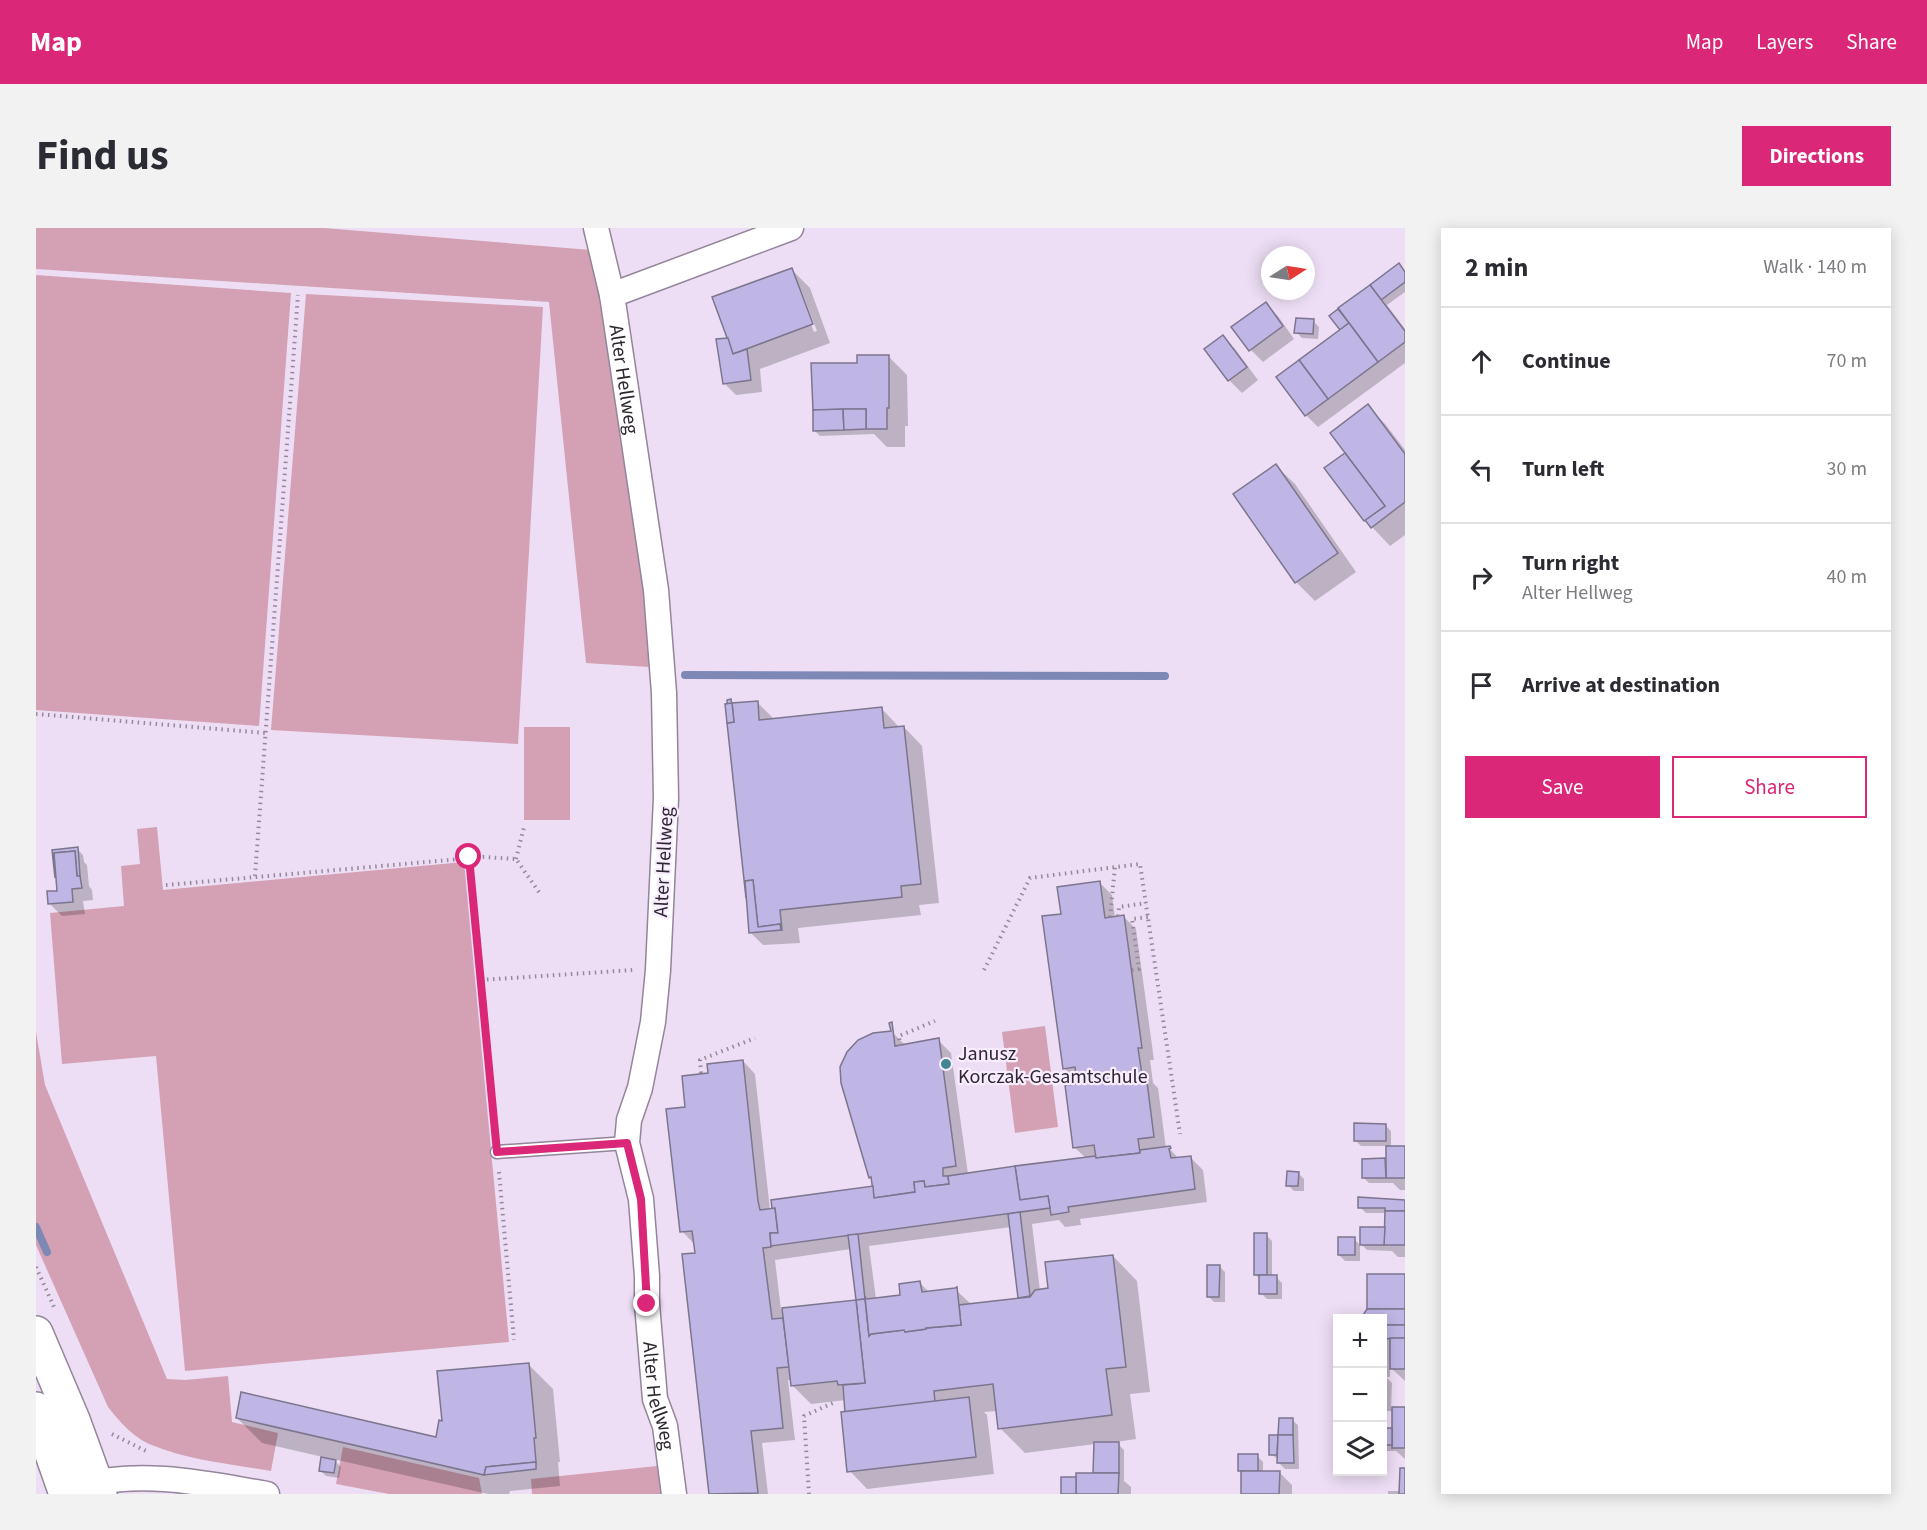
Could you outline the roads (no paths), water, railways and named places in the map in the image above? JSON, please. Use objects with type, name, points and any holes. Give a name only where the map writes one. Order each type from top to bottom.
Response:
[{"type":"main road","points":[[36,1333],[73,1420],[98,1488]]},
{"type":"main road","points":[[36,1409],[63,1493]]},
{"type":"street","name":"Alter Hellweg","points":[[596,228],[612,295],[657,590],[664,693],[666,798],[658,970],[653,1022],[640,1088],[629,1120],[627,1143],[641,1199],[655,1399],[665,1426],[674,1494]]},
{"type":"street","points":[[612,295],[791,228]]},
{"type":"street","points":[[63,1493],[98,1488],[124,1478],[161,1478],[267,1494]]},
{"type":"lane","points":[[497,1152],[627,1143]]},
{"type":"waterway","points":[[685,675],[1165,676]]},
{"type":"waterway","points":[[36,1227],[47,1252]]},
{"type":"place","name":"Janusz Korczak-Gesamtschule","points":[[946,1064]]}]
